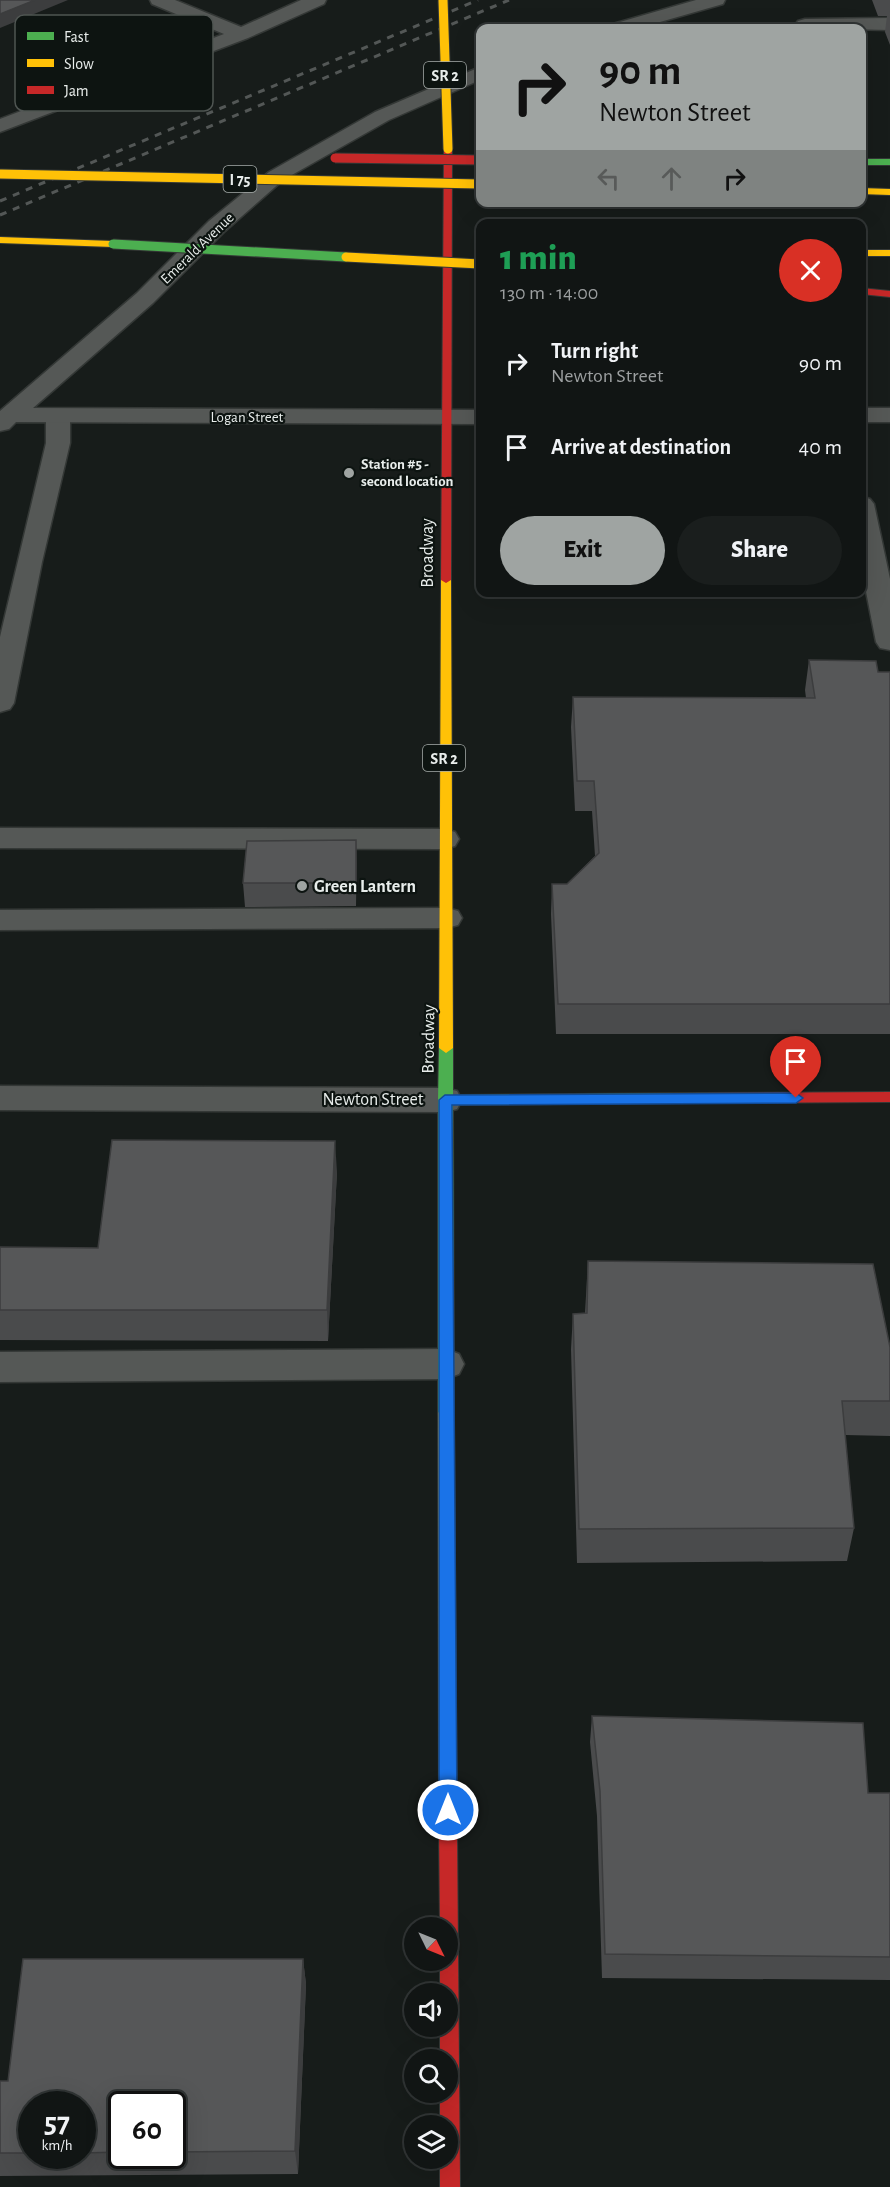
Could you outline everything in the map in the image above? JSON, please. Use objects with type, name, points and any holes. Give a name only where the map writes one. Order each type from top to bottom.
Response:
[{"type":"main road","name":"Broadway","points":[[443,0],[448,149],[444,838],[447,918],[445,1100],[450,2187]]},
{"type":"main road","points":[[281,157],[476,160]]},
{"type":"main road","points":[[866,162],[890,162]]},
{"type":"main road","name":"I 75","points":[[0,174],[476,184]]},
{"type":"main road","points":[[866,191],[890,192]]},
{"type":"main road","points":[[0,240],[476,264]]},
{"type":"main road","points":[[113,244],[385,245]]},
{"type":"main road","points":[[433,245],[456,245]]},
{"type":"main road","points":[[866,253],[890,253]]},
{"type":"main road","points":[[866,292],[890,294]]},
{"type":"main road","name":"Newton Street","points":[[445,1100],[890,1097]]},
{"type":"street","points":[[159,0],[196,15]]},
{"type":"street","points":[[213,44],[317,0]]},
{"type":"street","points":[[634,24],[716,0]]},
{"type":"street","points":[[213,22],[241,33]]},
{"type":"street","points":[[866,24],[890,24]]},
{"type":"street","name":"Emerald Avenue","points":[[7,419],[146,298],[217,226],[276,176],[382,116],[476,75]]},
{"type":"street","points":[[0,126],[39,111]]},
{"type":"street","points":[[866,415],[890,415]]},
{"type":"street","points":[[0,703],[29,562],[58,443],[58,417]]},
{"type":"street","name":"Logan Street","points":[[7,419],[476,417]]},
{"type":"street","points":[[866,528],[890,642]]},
{"type":"street","points":[[0,838],[444,838]]},
{"type":"street","points":[[0,920],[447,918]]},
{"type":"street","name":"Newton Street","points":[[0,1098],[445,1100]]},
{"type":"street","points":[[0,1367],[446,1364]]},
{"type":"building","points":[[0,0],[35,0],[0,14]]},
{"type":"building","points":[[809,660],[876,661],[878,672],[890,672],[890,1004],[558,1004],[552,884],[567,884],[599,853],[594,781],[577,781],[573,697],[815,698]]},
{"type":"building","points":[[356,840],[356,883],[243,883],[247,841]]},
{"type":"building","points":[[112,1140],[335,1141],[327,1310],[0,1310],[0,1247],[98,1248]]},
{"type":"building","points":[[588,1261],[873,1264],[890,1347],[890,1401],[842,1401],[854,1528],[579,1529],[573,1314],[587,1313]]},
{"type":"building","points":[[592,1716],[863,1723],[868,1793],[890,1793],[890,1957],[605,1954],[600,1791]]},
{"type":"building","points":[[23,1959],[303,1959],[295,2151],[186,2152],[186,2091],[108,2091],[108,2152],[96,2153],[96,2091],[18,2091],[18,2153],[0,2153],[0,2081],[8,2081]]},
{"type":"railway","points":[[0,201],[478,0]]},
{"type":"railway","points":[[0,215],[509,0]]},
{"type":"traffic: fast","points":[[866,162],[890,162]]},
{"type":"traffic: fast","points":[[113,244],[346,257]]},
{"type":"traffic: fast","points":[[446,1048],[446,1413]]},
{"type":"traffic: fast","points":[[445,1100],[701,1098]]},
{"type":"traffic: slow","points":[[443,0],[448,149]]},
{"type":"traffic: slow","points":[[0,174],[476,184]]},
{"type":"traffic: slow","points":[[866,191],[890,192]]},
{"type":"traffic: slow","points":[[0,240],[113,244]]},
{"type":"traffic: slow","points":[[866,253],[890,253]]},
{"type":"traffic: slow","points":[[346,257],[476,264]]},
{"type":"traffic: slow","points":[[446,580],[446,1048]]},
{"type":"traffic: slow","points":[[446,1413],[448,1828]]},
{"type":"traffic: jam","points":[[446,580],[448,149]]},
{"type":"traffic: jam","points":[[335,158],[476,160]]},
{"type":"traffic: jam","points":[[866,292],[890,294]]},
{"type":"traffic: jam","points":[[701,1098],[890,1097]]},
{"type":"traffic: jam","points":[[448,1828],[450,2187]]},
{"type":"place","name":"Station #5 - second location","points":[[349,473]]},
{"type":"place","name":"Green Lantern","points":[[302,886]]},
{"type":"route","points":[[448,1810],[445,1100],[796,1098]]}]
